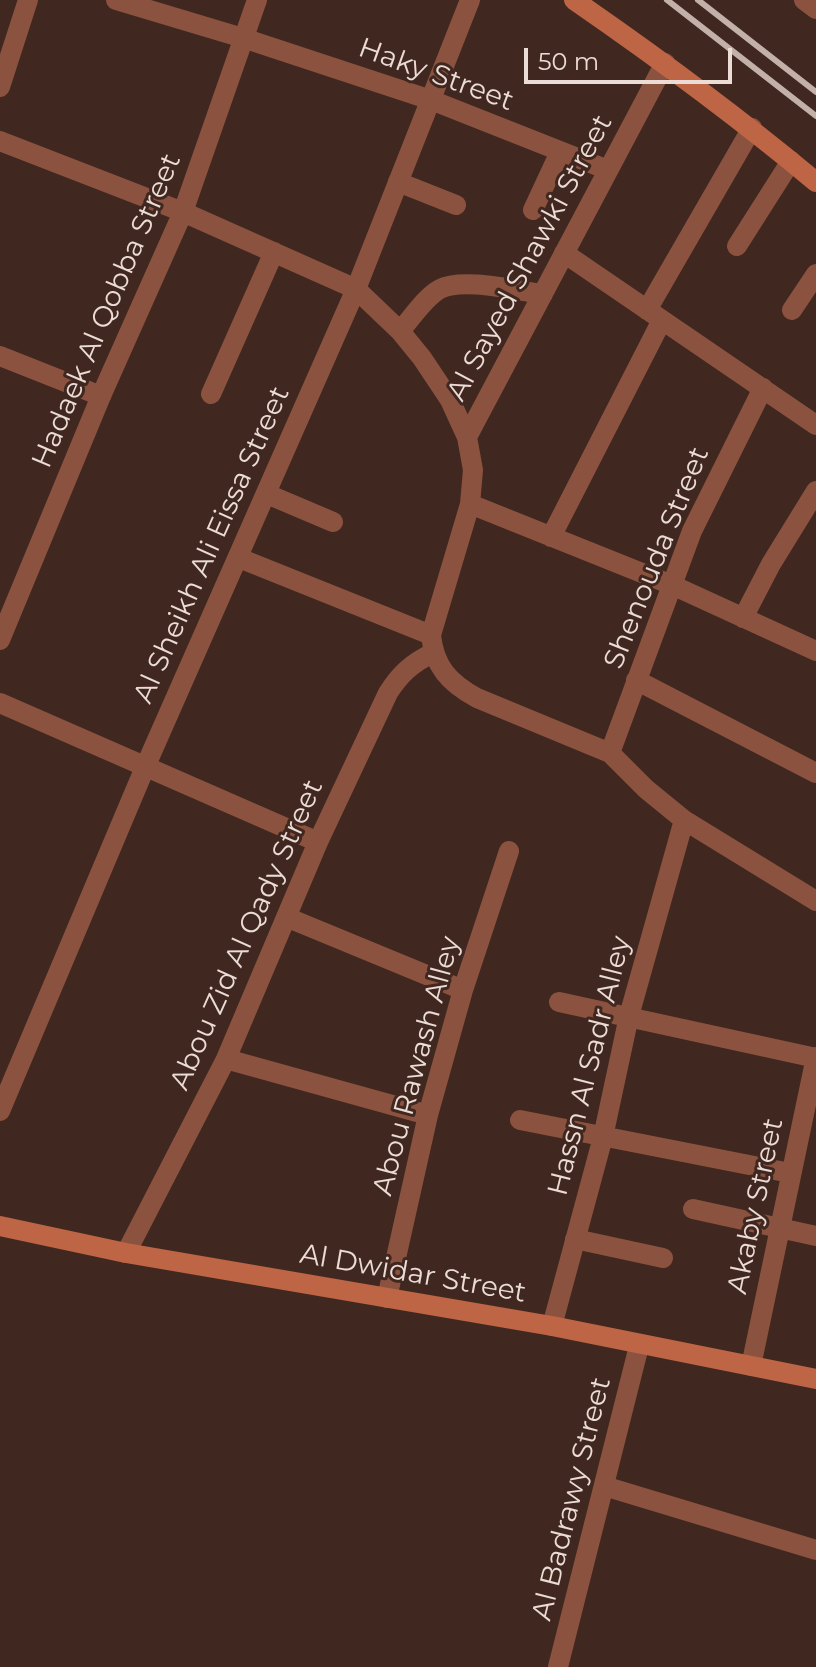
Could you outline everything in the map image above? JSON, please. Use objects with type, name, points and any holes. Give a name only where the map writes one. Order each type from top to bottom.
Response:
[{"type":"main road","points":[[574,0],[752,128],[816,182]]},
{"type":"main road","name":"Al Dwidar Street","points":[[0,1226],[126,1253],[552,1326],[639,1346],[816,1379]]},
{"type":"street","points":[[0,87],[28,0]]},
{"type":"street","name":"Haky Street","points":[[116,0],[431,100],[608,170]]},
{"type":"street","name":"Hadaek Al Qobba Street","points":[[0,640],[101,396],[183,212],[257,0]]},
{"type":"street","name":"Al Sheikh Ali Eissa Street","points":[[0,1111],[146,765],[356,289],[470,0]]},
{"type":"street","points":[[804,0],[816,9]]},
{"type":"street","name":"Al Sayed Shawki Street","points":[[467,437],[665,63]]},
{"type":"street","points":[[551,537],[655,315],[752,128]]},
{"type":"street","points":[[0,141],[183,212],[356,289],[400,331],[422,358],[450,400],[467,437],[473,470],[470,504],[432,644],[443,673],[458,688],[477,698],[610,753],[646,789],[684,820],[815,899]]},
{"type":"street","points":[[533,210],[560,152]]},
{"type":"street","points":[[737,246],[791,161]]},
{"type":"street","points":[[398,182],[456,205]]},
{"type":"street","points":[[211,394],[274,252]]},
{"type":"street","points":[[564,253],[816,425]]},
{"type":"street","points":[[792,310],[816,274]]},
{"type":"street","points":[[400,331],[440,290],[452,286],[543,294]]},
{"type":"street","points":[[0,356],[101,396]]},
{"type":"street","name":"Shenouda Street","points":[[610,753],[692,531],[763,388]]},
{"type":"street","points":[[743,618],[771,564],[816,491]]},
{"type":"street","points":[[267,494],[333,522]]},
{"type":"street","points":[[470,504],[672,585],[816,651]]},
{"type":"street","points":[[239,558],[432,644]]},
{"type":"street","name":"Abou Zid Al Qady Street","points":[[126,1253],[226,1059],[318,842],[388,693],[401,674],[432,644]]},
{"type":"street","points":[[636,680],[816,773]]},
{"type":"street","points":[[0,703],[318,842]]},
{"type":"street","name":"Hassn Al Sadr Alley","points":[[552,1326],[603,1137],[629,1016],[684,820]]},
{"type":"street","name":"Abou Rawash Alley","points":[[387,1298],[428,1115],[463,990],[509,851]]},
{"type":"street","points":[[286,917],[463,990]]},
{"type":"street","points":[[559,1002],[816,1057]]},
{"type":"street","name":"Akaby Street","points":[[751,1366],[790,1173],[807,1136],[816,1057]]},
{"type":"street","points":[[226,1059],[428,1115]]},
{"type":"street","points":[[520,1120],[790,1173]]},
{"type":"street","points":[[693,1209],[816,1236]]},
{"type":"street","points":[[575,1239],[663,1258]]},
{"type":"street","name":"Al Badrawy Street","points":[[558,1667],[639,1346]]},
{"type":"street","points":[[604,1486],[816,1550]]},
{"type":"railway","points":[[667,0],[816,116]]},
{"type":"railway","points":[[698,0],[816,92]]}]
